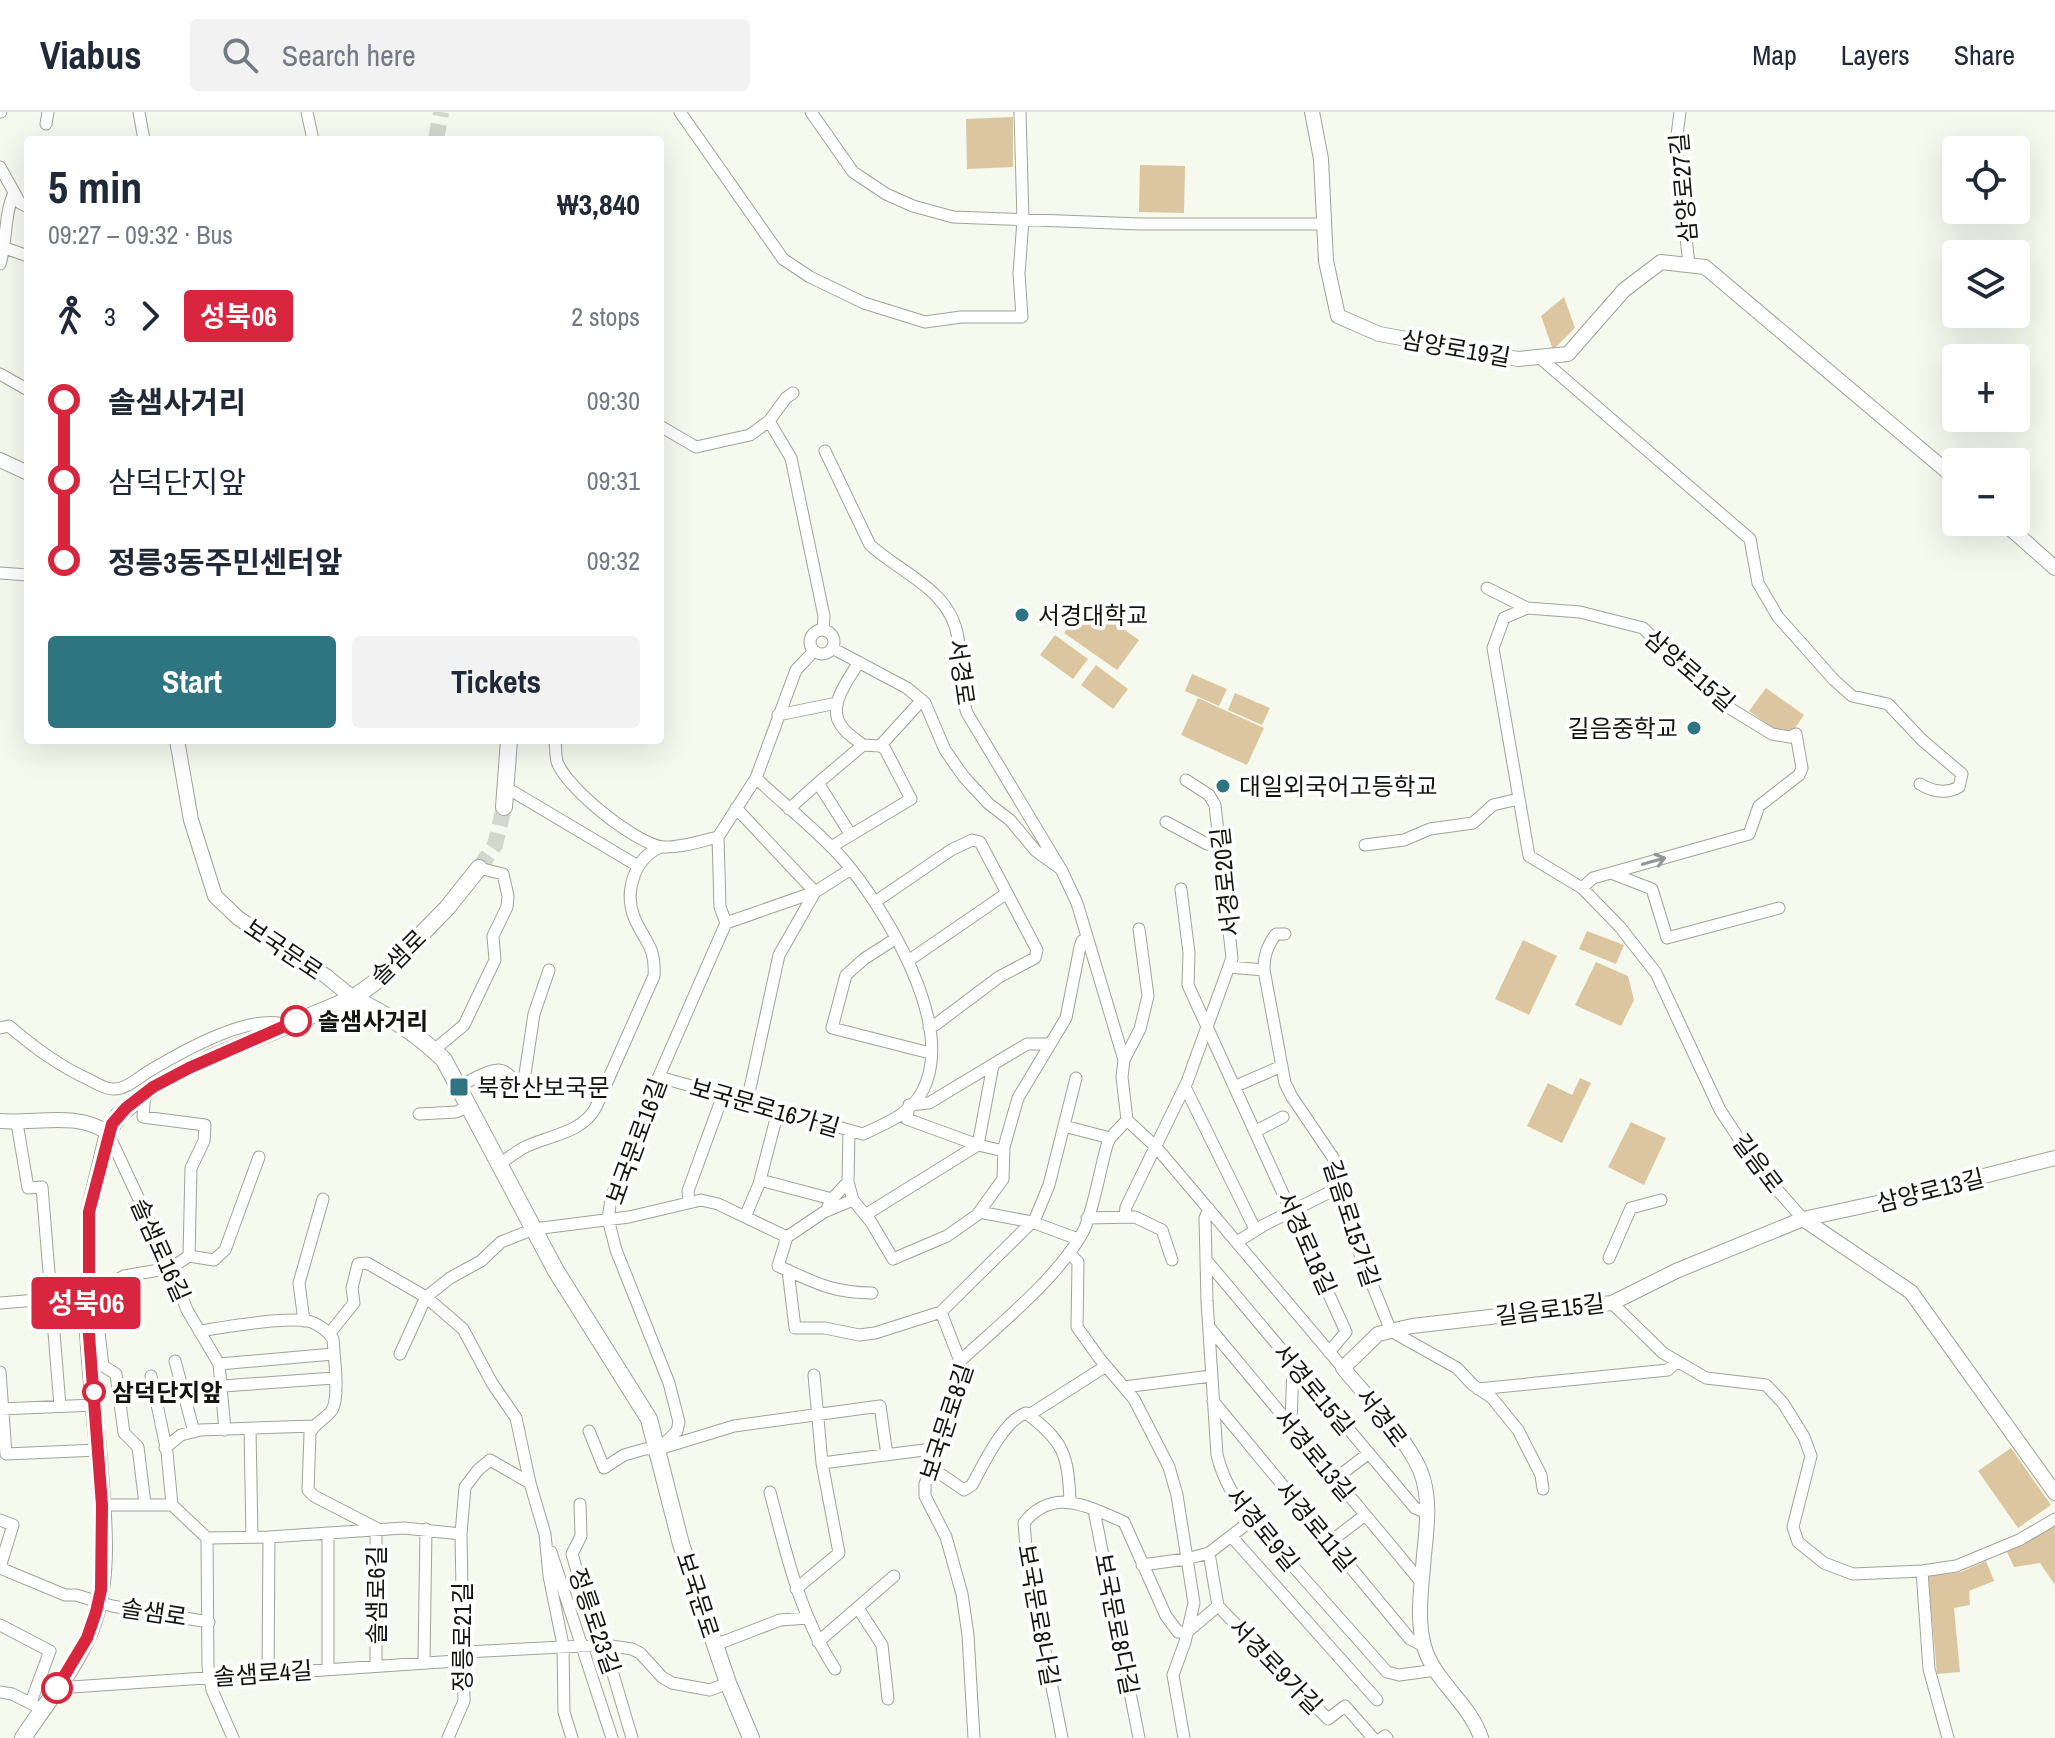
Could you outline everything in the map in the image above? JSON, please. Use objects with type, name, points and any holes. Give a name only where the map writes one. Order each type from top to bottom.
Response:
[{"type":"main road","points":[[504,807],[509,744]]},
{"type":"main road","name":"솔샘로","points":[[210,1058],[353,998],[374,983],[447,908],[479,868]]},
{"type":"main road","name":"보국문로","points":[[353,998],[372,1007],[444,1060],[556,1271],[643,1407],[659,1449],[681,1544],[728,1683],[751,1738]]},
{"type":"main road","name":"솔샘로","points":[[23,1738],[36,1706],[57,1688],[82,1649],[99,1602],[102,1505],[89,1275],[89,1212],[108,1133],[118,1116],[149,1090]]},
{"type":"street","points":[[139,112],[143,136]]},
{"type":"street","points":[[307,112],[312,136]]},
{"type":"street","points":[[680,112],[783,259],[810,277],[864,303],[925,322],[961,317],[1022,317],[1019,274],[1023,220],[1020,112]]},
{"type":"street","points":[[811,112],[853,172],[886,194],[913,206],[953,217],[1140,224],[1325,224]]},
{"type":"street","name":"삼양로19길","points":[[1312,112],[1321,159],[1326,261],[1338,316],[1379,334],[1518,359],[1568,354],[1624,290],[1661,262],[1689,265]]},
{"type":"street","name":"삼양로27길","points":[[1680,112],[1676,143],[1689,265]]},
{"type":"street","points":[[0,167],[24,205]]},
{"type":"street","points":[[0,264],[14,193]]},
{"type":"street","points":[[5,248],[24,255]]},
{"type":"street","points":[[1689,265],[1705,267],[1942,467]]},
{"type":"street","points":[[1539,357],[1750,539],[1758,583],[1778,617],[1834,680],[1852,696],[1888,704],[1922,740],[1962,774],[1959,787],[1950,792],[1930,790],[1920,784]]},
{"type":"street","points":[[0,374],[24,388]]},
{"type":"street","points":[[664,428],[696,447],[737,439],[750,435],[769,421],[793,393]]},
{"type":"street","points":[[769,421],[791,458],[824,616],[823,630]]},
{"type":"street","name":"서경로","points":[[825,451],[870,545],[928,587],[954,622],[962,699],[967,713],[1061,869],[1077,903],[1124,1060]]},
{"type":"street","points":[[0,460],[24,471]]},
{"type":"street","points":[[2019,536],[2055,568]]},
{"type":"street","points":[[0,573],[24,575]]},
{"type":"street","name":"삼양로15길","points":[[1487,588],[1527,608],[1580,612],[1643,628],[1718,701],[1772,734],[1790,737],[1796,734],[1802,768],[1799,775],[1759,806],[1749,834],[1610,873]]},
{"type":"street","name":"길음로","points":[[1527,608],[1504,618],[1493,648],[1529,856],[1582,888],[1620,927],[1656,973],[1720,1110],[1759,1169],[1803,1219],[1911,1292],[2055,1493]]},
{"type":"street","points":[[814,651],[826,653],[832,648],[833,638],[823,630]]},
{"type":"street","points":[[814,651],[812,636],[823,630]]},
{"type":"street","name":"서경로","points":[[832,648],[907,688],[922,700],[945,750],[964,777],[989,804],[1010,820],[1036,851],[1061,869]]},
{"type":"street","points":[[814,651],[796,670],[756,778],[718,837],[720,907],[726,923],[815,892],[851,869]]},
{"type":"street","points":[[831,847],[911,799],[885,749],[863,745],[840,725],[837,703],[840,692],[859,662]]},
{"type":"street","points":[[880,746],[922,700]]},
{"type":"street","points":[[778,715],[837,703]]},
{"type":"street","name":"보국문로","points":[[178,744],[191,820],[215,896],[238,918],[313,967],[353,998]]},
{"type":"street","points":[[555,744],[557,763],[573,788],[599,811],[661,847]]},
{"type":"street","points":[[789,809],[863,745]]},
{"type":"street","name":"보국문로16가길","points":[[659,1077],[863,1134],[895,1120],[921,1093],[930,1069],[929,1027],[915,972],[875,902],[831,847],[756,778]]},
{"type":"street","name":"서경로20길","points":[[1156,1147],[1185,1087],[1233,952],[1215,805],[1209,795],[1186,780]]},
{"type":"street","points":[[818,783],[851,835]]},
{"type":"street","points":[[507,788],[638,866]]},
{"type":"street","points":[[1365,845],[1404,840],[1430,829],[1473,823],[1493,805],[1518,799]]},
{"type":"street","points":[[736,808],[815,892]]},
{"type":"street","points":[[1166,822],[1207,844],[1221,847]]},
{"type":"street","points":[[501,1163],[524,1148],[572,1129],[590,1118],[627,1043],[654,976],[655,959],[635,918],[629,896],[638,866],[647,852],[718,837]]},
{"type":"street","points":[[875,902],[951,850],[972,840],[980,842],[1037,950],[1035,958],[999,977],[929,1027]]},
{"type":"street","points":[[434,1050],[464,1025],[495,960],[493,936],[507,907],[508,896],[503,874],[479,868]]},
{"type":"street","points":[[1582,888],[1593,878],[1610,873],[1652,889],[1667,938],[1779,908]]},
{"type":"street","name":"서경로18길","points":[[1181,889],[1189,953],[1188,985],[1346,1332],[1329,1352]]},
{"type":"street","points":[[747,1102],[779,955],[815,892]]},
{"type":"street","points":[[908,961],[1007,893]]},
{"type":"street","name":"보국문로16길","points":[[659,1449],[677,1431],[679,1422],[669,1383],[616,1250],[608,1219],[611,1199],[638,1124],[726,923]]},
{"type":"street","name":"서경로","points":[[1139,929],[1148,996],[1140,1029],[1124,1060],[1122,1077],[1127,1120],[1156,1147],[1343,1368],[1393,1428],[1420,1470],[1427,1513],[1420,1610],[1424,1646],[1437,1670],[1466,1707],[1481,1738]]},
{"type":"street","points":[[1229,967],[1264,970],[1269,942],[1276,934],[1285,934]]},
{"type":"street","points":[[849,1131],[848,1182],[853,1200],[893,1259],[947,1236],[979,1212],[1003,1179],[1004,1151],[1018,1098],[1066,1018],[1080,947],[1087,938]]},
{"type":"street","points":[[895,939],[846,975],[832,1028],[930,1053]]},
{"type":"street","points":[[459,1086],[497,1070],[513,1080],[521,1080],[525,1074],[534,1014],[549,970]]},
{"type":"street","name":"길음로15가길","points":[[1264,970],[1282,1066],[1292,1097],[1336,1162],[1346,1220],[1391,1331]]},
{"type":"street","points":[[0,1028],[9,1026],[67,1071],[113,1090],[211,1040],[254,1022],[275,1021],[287,1025]]},
{"type":"street","points":[[1004,1151],[978,1145],[907,1119],[909,1105],[929,1103],[1027,1044],[1050,1044]]},
{"type":"street","points":[[865,1215],[978,1145],[993,1065]]},
{"type":"street","points":[[1236,1086],[1282,1066]]},
{"type":"street","points":[[788,1270],[795,1328],[825,1328],[859,1335],[941,1312],[1032,1222],[1049,1185],[1076,1078]]},
{"type":"street","points":[[1185,1087],[1255,1229]]},
{"type":"street","name":"솔샘로","points":[[149,1090],[143,1117],[205,1125],[204,1141],[191,1168],[189,1256]]},
{"type":"street","points":[[689,1202],[688,1191],[723,1095]]},
{"type":"street","points":[[419,1114],[456,1112],[470,1106]]},
{"type":"street","points":[[745,1217],[760,1180],[778,1111]]},
{"type":"street","points":[[1256,1131],[1283,1117]]},
{"type":"street","name":"보국문로8길","points":[[974,1738],[968,1635],[962,1594],[946,1537],[925,1496],[925,1484],[955,1403],[960,1361],[1018,1307],[1069,1253],[1087,1218],[1110,1138],[1127,1120]]},
{"type":"street","points":[[0,1121],[83,1121],[97,1125],[108,1133]]},
{"type":"street","points":[[17,1123],[28,1188],[42,1187],[60,1406]]},
{"type":"street","points":[[1064,1126],[1110,1138]]},
{"type":"street","name":"솔샘로16길","points":[[108,1133],[199,1331],[219,1364],[225,1430]]},
{"type":"street","points":[[1125,1216],[1126,1207],[1156,1147]]},
{"type":"street","points":[[0,1303],[90,1294],[124,1276],[171,1268],[189,1256],[214,1260],[225,1250],[259,1157]]},
{"type":"street","name":"삼양로13길","points":[[1803,1219],[2055,1158]]},
{"type":"street","points":[[760,1180],[832,1199]]},
{"type":"street","points":[[826,1211],[832,1199],[848,1182]]},
{"type":"street","points":[[1237,1242],[1255,1229],[1340,1187]]},
{"type":"street","points":[[304,1321],[299,1283],[323,1199]]},
{"type":"street","points":[[400,1354],[427,1297],[450,1278],[481,1261],[501,1242],[534,1229],[608,1219],[701,1200],[718,1204],[787,1237]]},
{"type":"street","points":[[853,1200],[826,1211],[787,1237],[778,1266],[844,1293],[872,1293]]},
{"type":"street","points":[[1609,1258],[1631,1208],[1661,1200]]},
{"type":"street","name":"서경로9길","points":[[1209,1209],[1205,1218],[1208,1326],[1217,1455],[1223,1478],[1252,1520],[1387,1672],[1399,1675],[1437,1670]]},
{"type":"street","points":[[979,1212],[1032,1222],[1078,1239]]},
{"type":"street","points":[[1087,1218],[1135,1217],[1162,1230],[1172,1260]]},
{"type":"street","name":"길음로15길","points":[[1343,1368],[1378,1334],[1612,1303],[1676,1271],[1803,1219]]},
{"type":"street","points":[[1069,1253],[1078,1262],[1077,1327],[1134,1399],[1169,1467],[1177,1495],[1194,1603],[1173,1675],[1184,1738]]},
{"type":"street","name":"서경로15길","points":[[1206,1260],[1415,1508],[1427,1513]]},
{"type":"street","points":[[329,1334],[354,1303],[352,1288],[358,1264],[367,1263],[427,1297],[463,1329],[492,1383],[516,1418],[545,1534],[612,1738]]},
{"type":"street","points":[[90,1294],[103,1366],[116,1374],[124,1433],[138,1447],[145,1504]]},
{"type":"street","points":[[1612,1303],[1663,1353],[1706,1378],[1766,1385],[1783,1403],[1804,1437],[1811,1456],[1793,1527],[1798,1542],[1824,1563],[1853,1574],[1956,1566],[2019,1540],[2055,1519]]},
{"type":"street","points":[[941,1312],[960,1361]]},
{"type":"street","points":[[165,1448],[181,1435],[194,1432],[313,1426],[331,1412],[335,1401],[333,1339],[310,1321],[199,1331]]},
{"type":"street","name":"서경로13길","points":[[1208,1326],[1422,1583]]},
{"type":"street","points":[[1391,1331],[1457,1368],[1492,1398],[1518,1430],[1541,1475],[1543,1489]]},
{"type":"street","points":[[219,1364],[333,1354]]},
{"type":"street","points":[[175,1361],[194,1432]]},
{"type":"street","points":[[1478,1389],[1668,1370],[1677,1361]]},
{"type":"street","points":[[1291,1425],[1293,1363]]},
{"type":"street","points":[[1029,1415],[1106,1366]]},
{"type":"street","points":[[0,1372],[6,1454],[98,1450]]},
{"type":"street","points":[[796,1589],[839,1553],[822,1463],[814,1375]]},
{"type":"street","points":[[151,1376],[172,1505],[207,1538],[210,1677],[212,1690],[233,1738]]},
{"type":"street","points":[[1124,1387],[1211,1376]]},
{"type":"street","points":[[223,1386],[334,1378]]},
{"type":"street","name":"서경로11길","points":[[1213,1401],[1410,1639],[1424,1646]]},
{"type":"street","points":[[2,1409],[95,1405]]},
{"type":"street","points":[[589,1431],[604,1468],[624,1455],[659,1449],[734,1426],[880,1406],[887,1455]]},
{"type":"street","points":[[930,1471],[964,1490],[972,1485],[1004,1432],[1019,1415],[1026,1413],[1042,1425],[1066,1456],[1070,1501],[1124,1522],[1166,1616],[1178,1632],[1187,1632],[1218,1606]]},
{"type":"street","points":[[313,1426],[308,1444],[308,1490],[376,1528]]},
{"type":"street","points":[[250,1429],[252,1537]]},
{"type":"street","points":[[822,1463],[940,1448]]},
{"type":"street","points":[[1335,1479],[1369,1453]]},
{"type":"street","name":"정릉로21길","points":[[448,1738],[464,1701],[461,1534],[465,1487],[490,1460],[530,1483]]},
{"type":"street","points":[[770,1492],[796,1589],[818,1642],[835,1669]]},
{"type":"street","name":"보국문로8나길","points":[[1062,1738],[1027,1559],[1024,1523],[1031,1514],[1051,1503],[1070,1501]]},
{"type":"street","name":"정릉로23길","points":[[580,1504],[581,1536],[572,1554],[593,1627],[604,1645],[632,1738]]},
{"type":"street","points":[[102,1505],[172,1505]]},
{"type":"street","name":"보국문로8다길","points":[[1094,1510],[1139,1738]]},
{"type":"street","points":[[1330,1542],[1365,1515]]},
{"type":"street","points":[[0,1520],[13,1525],[0,1567],[65,1595],[99,1602]]},
{"type":"street","points":[[1142,1565],[1209,1553],[1252,1520]]},
{"type":"street","name":"솔샘로6길","points":[[376,1528],[376,1662]]},
{"type":"street","name":"솔샘로6길","points":[[207,1538],[269,1537],[376,1528],[426,1529],[461,1534]]},
{"type":"street","name":"솔샘로6길","points":[[424,1660],[426,1529]]},
{"type":"street","name":"솔샘로6길","points":[[328,1533],[328,1669]]},
{"type":"street","points":[[545,1534],[549,1576],[563,1645],[562,1692],[572,1738]]},
{"type":"street","points":[[1231,1536],[1377,1700]]},
{"type":"street","points":[[268,1673],[269,1537]]},
{"type":"street","name":"서경로9가길","points":[[1209,1553],[1218,1606],[1328,1719],[1345,1706],[1373,1738]]},
{"type":"street","points":[[1922,1571],[1929,1669],[1948,1738]]},
{"type":"street","points":[[818,1642],[894,1576]]},
{"type":"street","name":"솔샘로","points":[[99,1602],[209,1622]]},
{"type":"street","points":[[858,1608],[882,1645],[888,1699]]},
{"type":"street","points":[[715,1645],[780,1620],[808,1618]]},
{"type":"street","points":[[0,1625],[50,1651],[36,1706],[12,1694],[0,1692]]},
{"type":"street","name":"솔샘로4길","points":[[57,1688],[456,1661],[465,1652],[582,1644],[632,1649],[672,1683],[710,1690],[728,1683]]},
{"type":"shaded area","points":[[1013,117],[1013,167],[967,169],[966,119]]},
{"type":"shaded area","points":[[1140,165],[1185,166],[1184,213],[1139,212]]},
{"type":"shaded area","points":[[1564,297],[1575,328],[1553,350],[1541,316]]},
{"type":"shaded area","points":[[1086,603],[1139,640],[1117,670],[1064,633]]},
{"type":"shaded area","points":[[1055,635],[1088,659],[1073,679],[1040,655]]},
{"type":"shaded area","points":[[1096,665],[1128,689],[1113,709],[1081,685]]},
{"type":"shaded area","points":[[1192,674],[1227,689],[1219,706],[1185,691]]},
{"type":"shaded area","points":[[1766,688],[1804,715],[1788,738],[1749,711]]},
{"type":"shaded area","points":[[1235,693],[1270,708],[1262,725],[1228,710]]},
{"type":"shaded area","points":[[1198,698],[1264,728],[1247,765],[1181,735]]},
{"type":"shaded area","points":[[1587,931],[1624,945],[1616,964],[1579,949]]},
{"type":"shaded area","points":[[1523,940],[1557,956],[1529,1015],[1495,999]]},
{"type":"shaded area","points":[[1596,962],[1628,976],[1634,1000],[1621,1026],[1575,1005]]},
{"type":"shaded area","points":[[1580,1078],[1591,1083],[1562,1143],[1527,1126],[1548,1083],[1572,1095]]},
{"type":"shaded area","points":[[1631,1122],[1666,1138],[1644,1185],[1608,1167]]},
{"type":"shaded area","points":[[2011,1448],[2051,1505],[2018,1528],[1978,1471]]},
{"type":"shaded area","points":[[2055,1526],[2055,1585],[2040,1563],[2014,1567],[2007,1552]]},
{"type":"shaded area","points":[[1986,1561],[1994,1581],[1969,1591],[1970,1605],[1954,1608],[1960,1672],[1937,1674],[1928,1576],[1961,1572]]},
{"type":"tunnel","points":[[437,136],[441,112]]},
{"type":"tunnel","points":[[479,868],[495,845],[504,807]]},
{"type":"tunnel","points":[[153,1087],[210,1058]]},
{"type":"bus line","name":"성북06","points":[[57,1688],[87,1638],[101,1590],[102,1505],[86,1296],[89,1212],[108,1133],[118,1116],[153,1087],[296,1021]]},
{"type":"place","name":"서경대학교","points":[[1022,615]]},
{"type":"place","name":"길음중학교","points":[[1694,728]]},
{"type":"place","name":"대일외국어고등학교","points":[[1223,786]]},
{"type":"place","name":"솔샘사거리","points":[[296,1021]]},
{"type":"place","name":"북한산보국문","points":[[459,1087]]},
{"type":"place","name":"삼덕단지앞","points":[[94,1392]]}]
